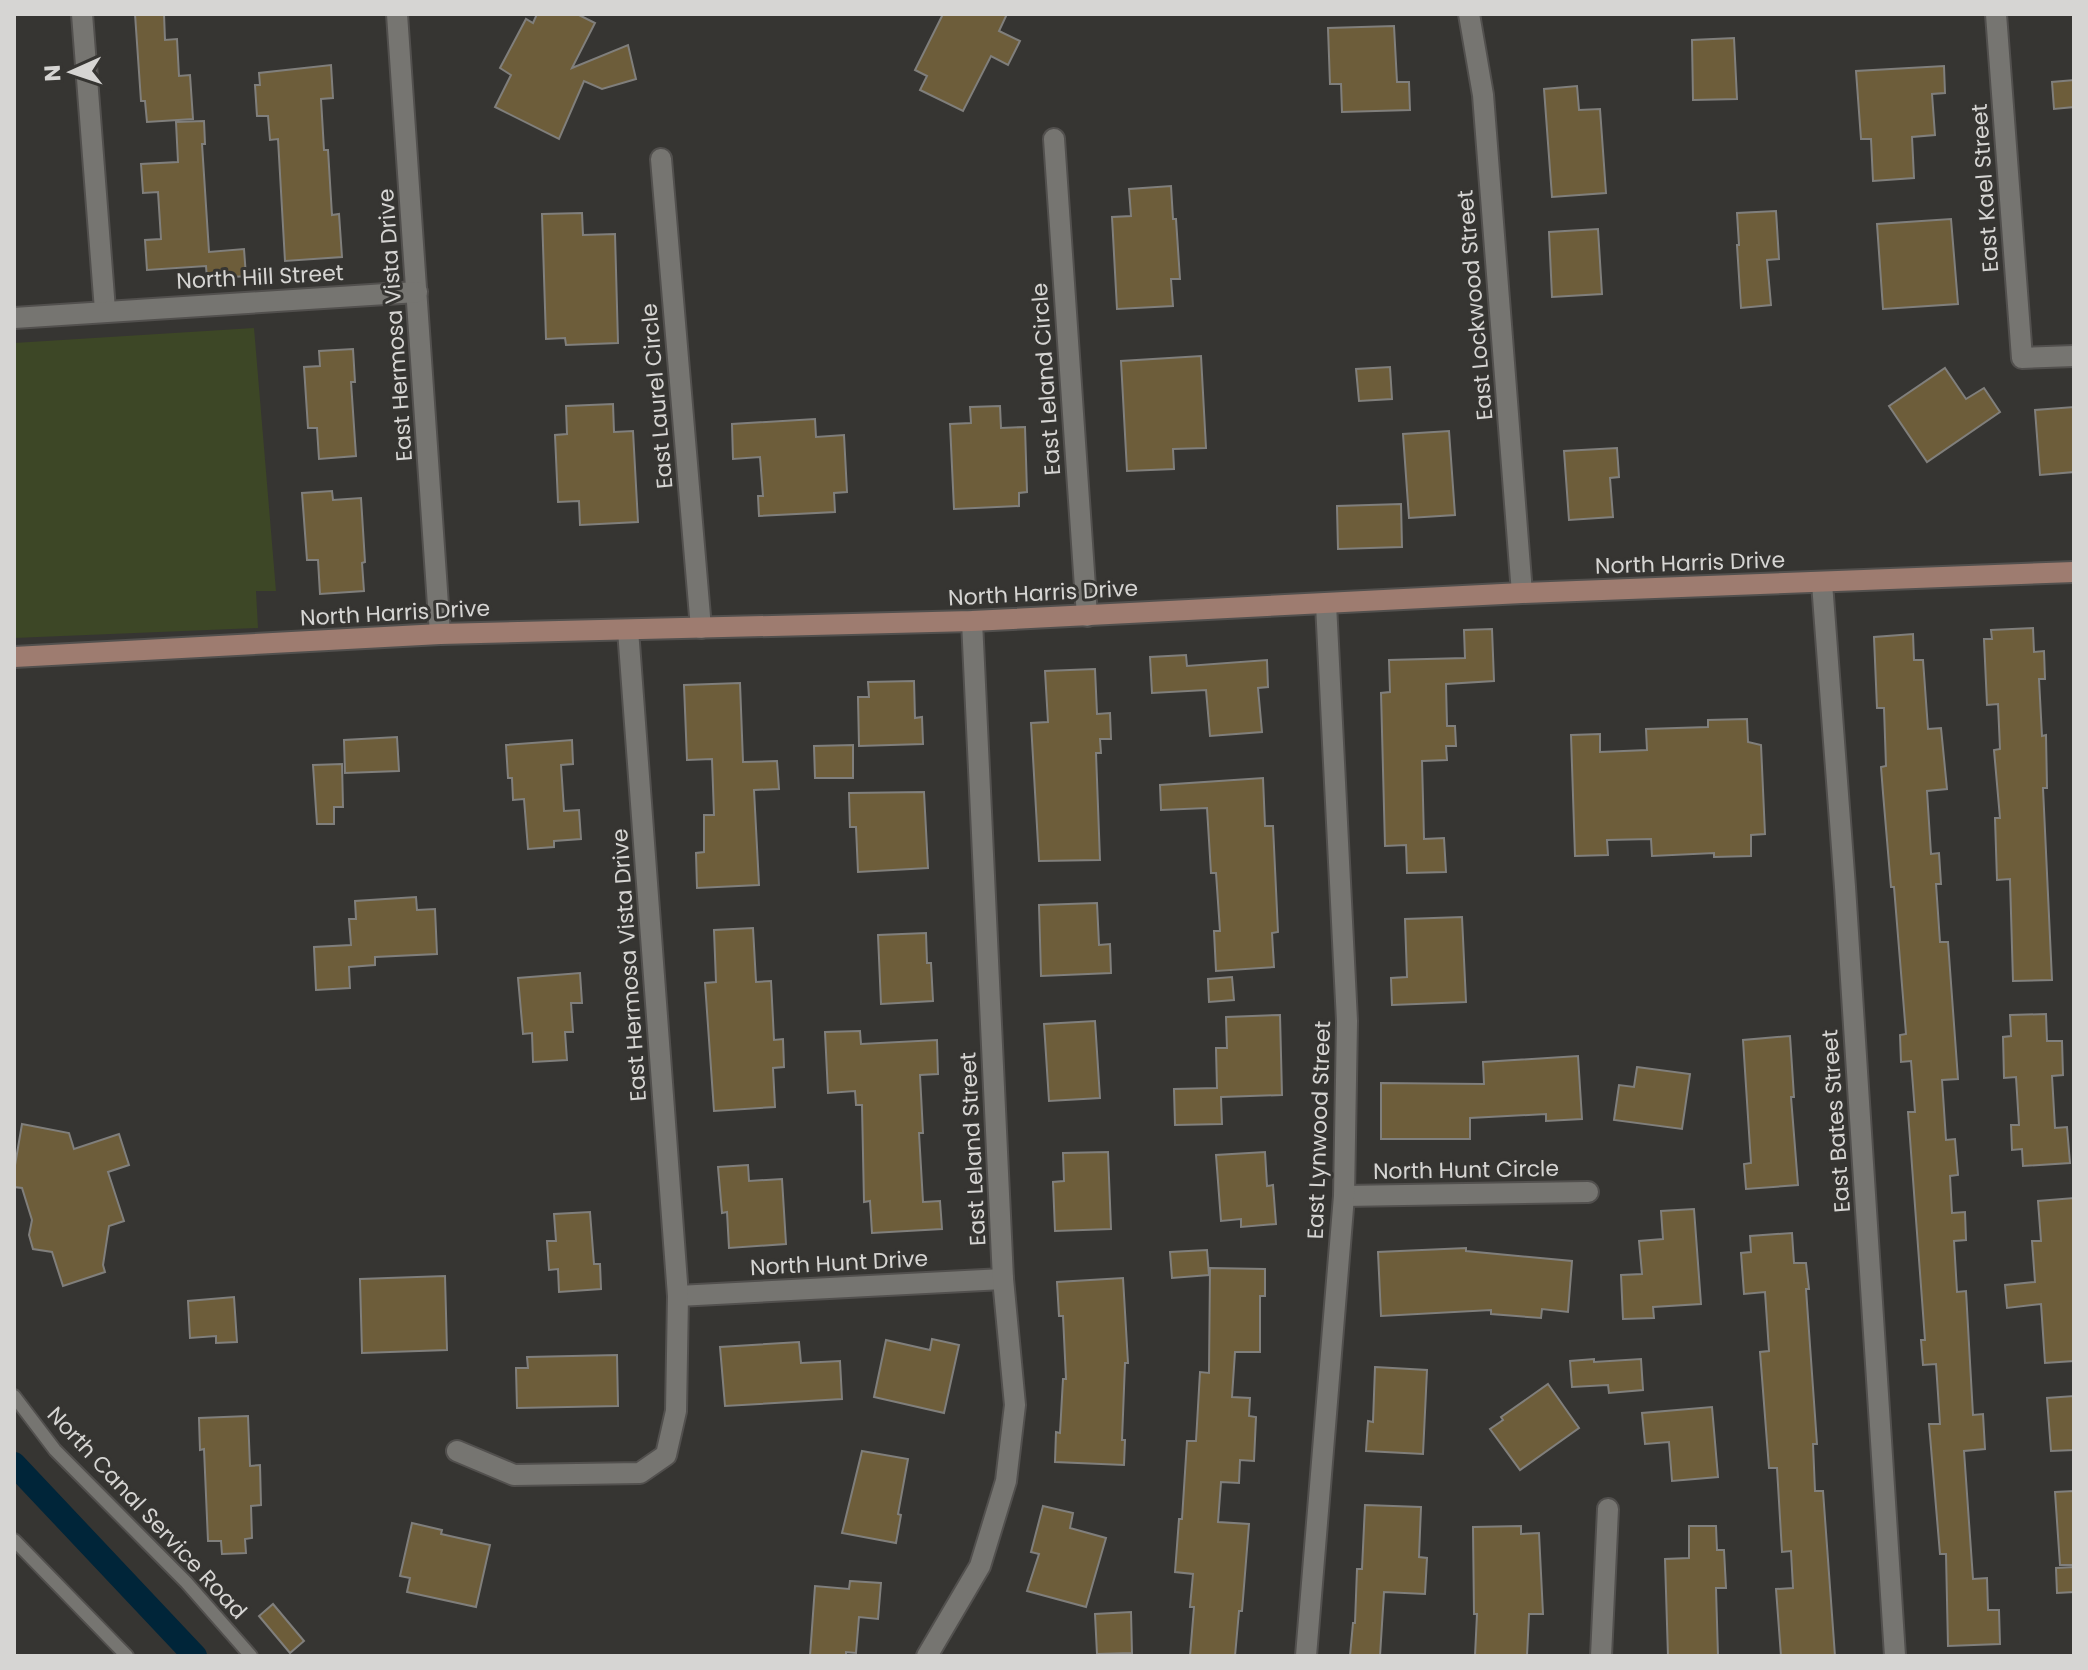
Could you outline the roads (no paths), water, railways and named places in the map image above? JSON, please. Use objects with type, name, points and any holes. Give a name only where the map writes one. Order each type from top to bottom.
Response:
[{"type":"street","points":[[82,14],[105,310]]},
{"type":"street","name":"East Hermosa Vista Drive","points":[[397,14],[440,634]]},
{"type":"street","name":"East Lockwood Street","points":[[1469,14],[1483,95],[1522,593]]},
{"type":"street","name":"East Kael Street","points":[[1996,14],[2022,358],[2074,356]]},
{"type":"street","name":"East Leland Circle","points":[[1054,139],[1087,616]]},
{"type":"street","name":"East Laurel Circle","points":[[661,159],[701,628]]},
{"type":"street","name":"North Hill Street","points":[[14,318],[417,292]]},
{"type":"street","name":"North Harris Drive","points":[[14,657],[440,634],[972,621],[1522,593],[2074,572]]},
{"type":"street","name":"East Bates Street","points":[[1822,583],[1895,1656]]},
{"type":"street","name":"East Lynwood Street","points":[[1306,1656],[1344,1196],[1347,1021],[1326,604]]},
{"type":"street","name":"East Leland Street","points":[[927,1656],[980,1566],[1006,1481],[1015,1405],[1003,1279],[972,621]]},
{"type":"street","name":"East Hermosa Vista Drive","points":[[457,1451],[514,1475],[640,1473],[666,1455],[676,1411],[678,1296],[628,630]]},
{"type":"street","name":"North Hunt Circle","points":[[1344,1196],[1588,1192]]},
{"type":"street","name":"North Hunt Drive","points":[[678,1296],[1003,1279]]},
{"type":"street","points":[[1601,1656],[1608,1509]]},
{"type":"lane","name":"North Canal Service Road","points":[[14,1396],[55,1450],[186,1582],[251,1656]]},
{"type":"lane","points":[[14,1540],[127,1656]]},
{"type":"waterway","points":[[14,1464],[195,1656]]}]
